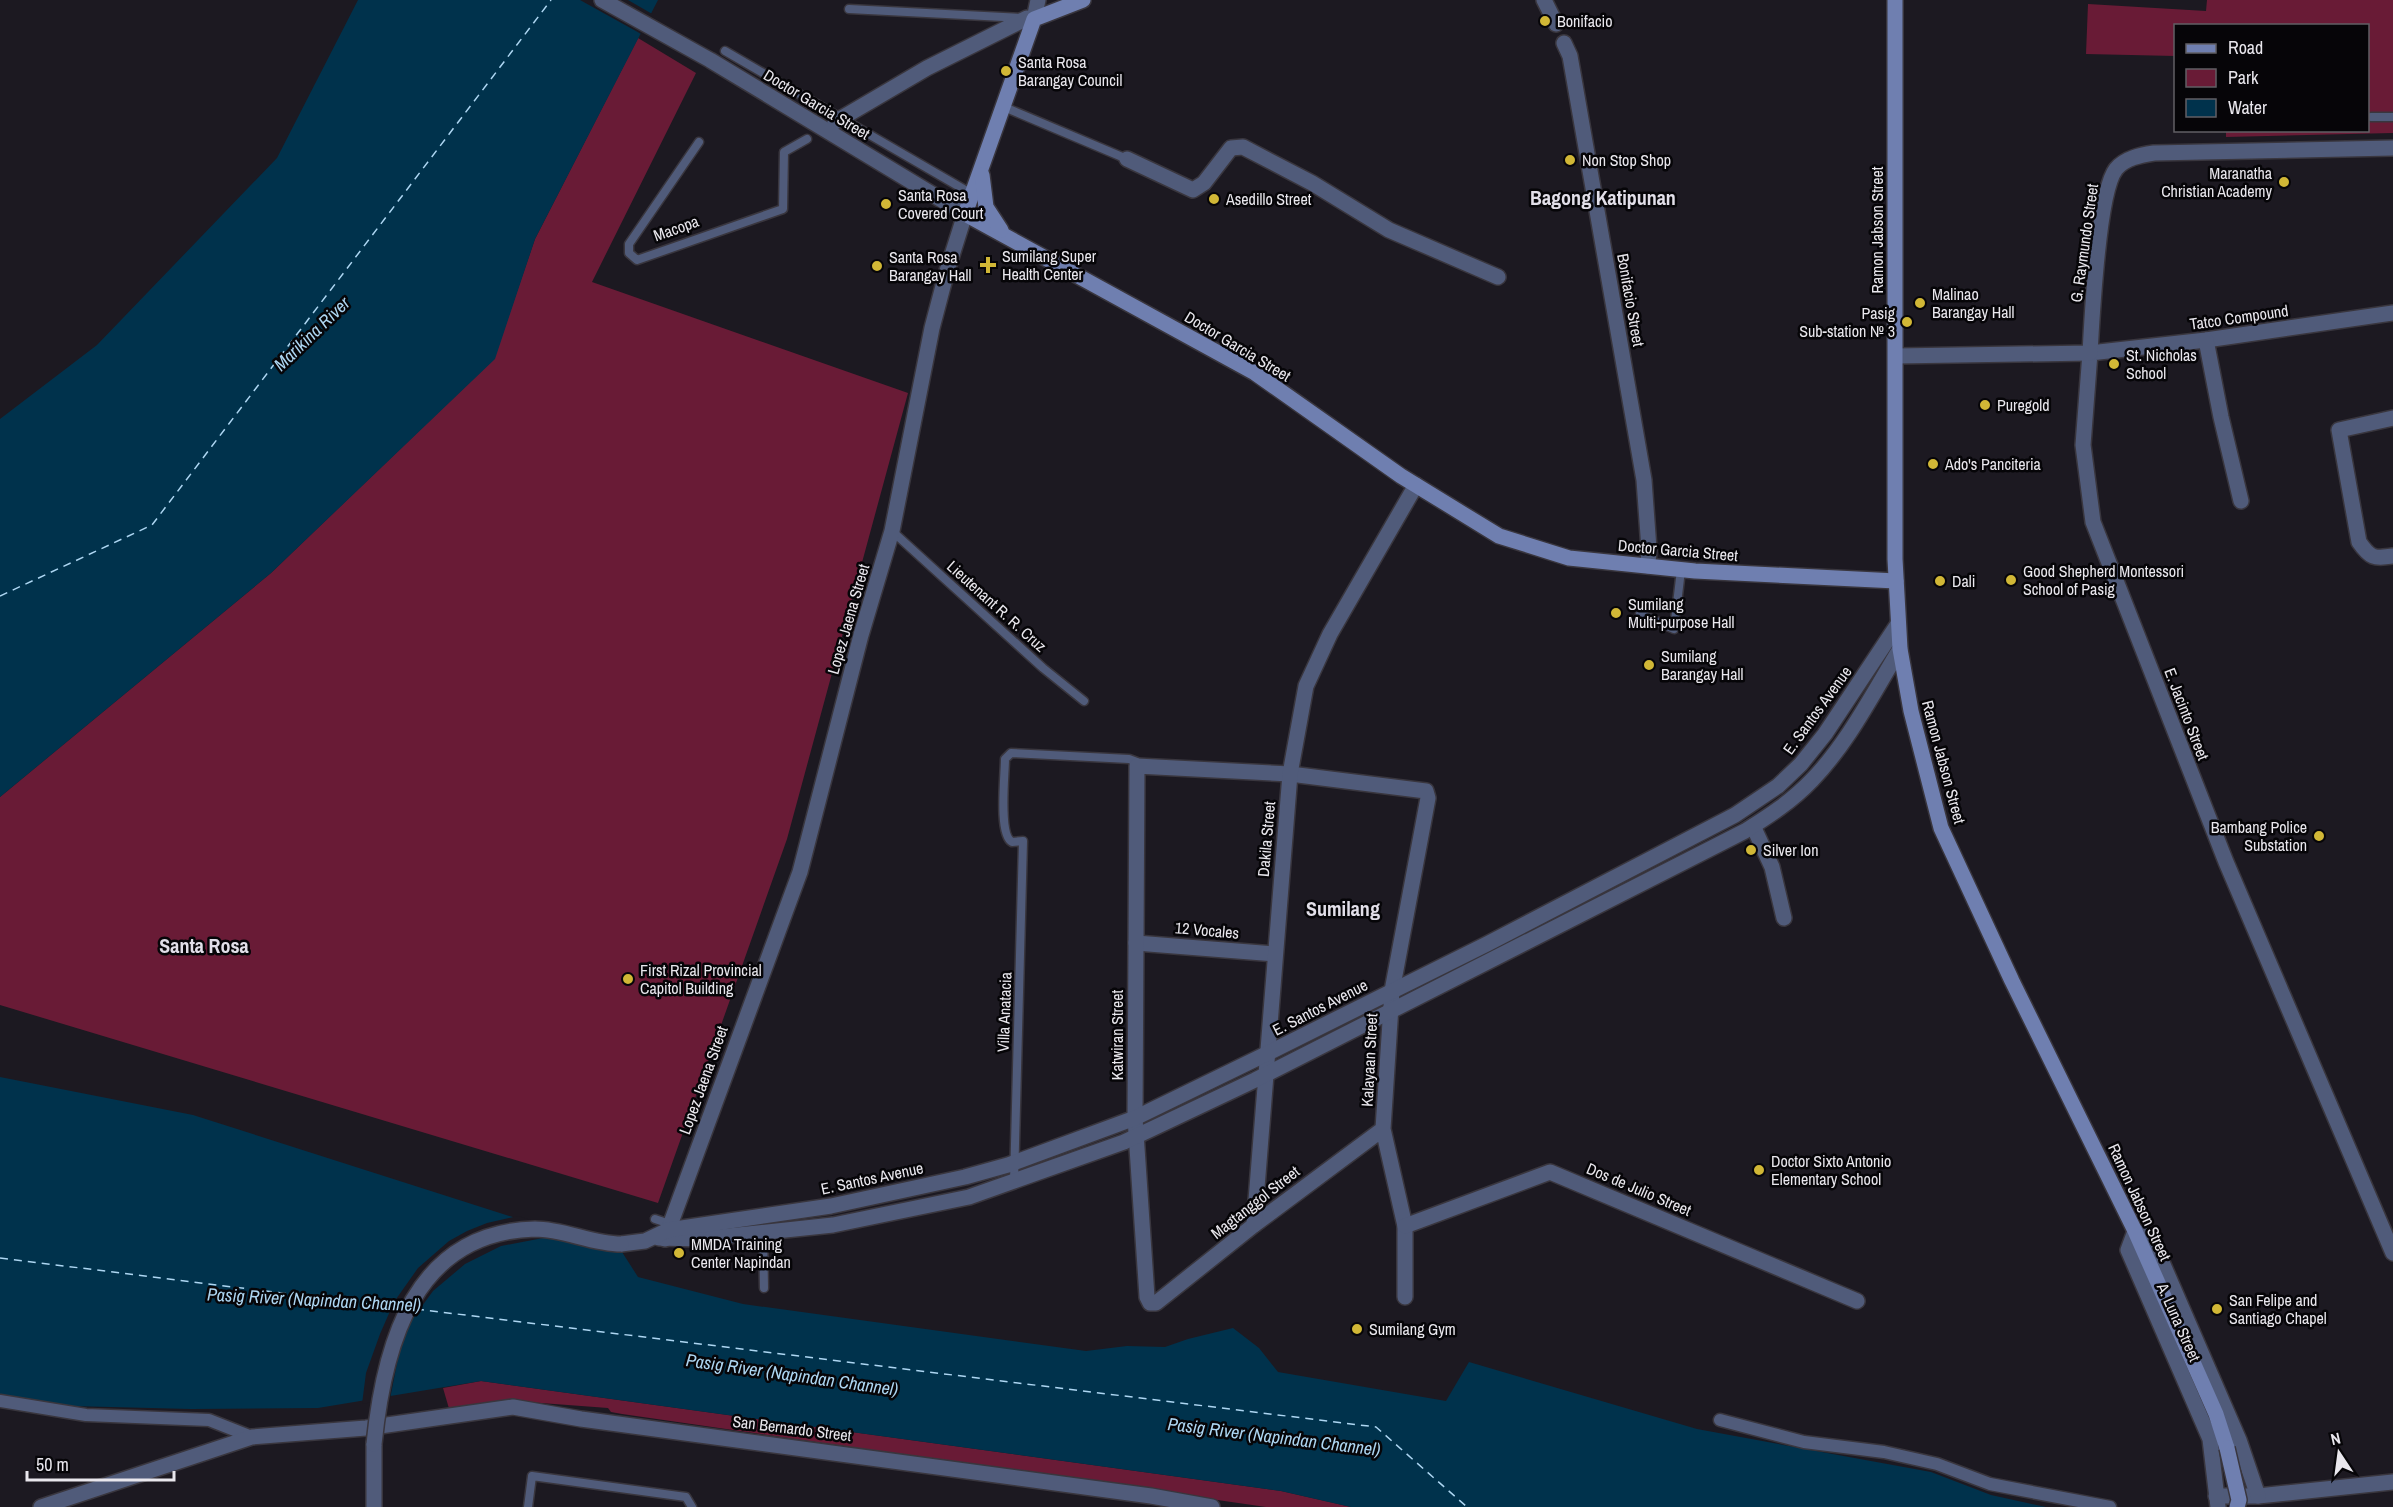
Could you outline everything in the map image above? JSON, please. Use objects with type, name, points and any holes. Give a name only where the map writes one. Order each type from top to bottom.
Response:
[{"type":"main road","points":[[1030,18],[1083,0]]},
{"type":"main road","name":"Ramon Jabson Street","points":[[1895,0],[1896,581],[1900,648],[1911,711],[1941,828],[2012,981],[2135,1231],[2216,1414],[2227,1448],[2239,1500],[2237,1507]]},
{"type":"main road","name":"Lopez Jaena Street","points":[[965,214],[1004,107],[1030,18]]},
{"type":"main road","points":[[981,167],[986,207],[1004,235]]},
{"type":"main road","name":"Doctor Garcia Street","points":[[965,214],[1255,373],[1416,486],[1499,536],[1569,558],[1681,570],[1896,581]]},
{"type":"street","name":"Doctor Garcia Street","points":[[602,0],[710,60],[965,214]]},
{"type":"street","name":"Lopez Jaena Street","points":[[1030,18],[1038,0]]},
{"type":"street","points":[[1544,0],[1556,24]]},
{"type":"street","points":[[838,120],[927,68],[1030,18]]},
{"type":"street","name":"Bonifacio Street","points":[[1564,43],[1570,56],[1644,480],[1648,566]]},
{"type":"street","points":[[1127,159],[1193,190],[1204,183],[1231,148],[1243,147],[1312,183],[1389,230],[1498,277]]},
{"type":"street","name":"G. Raymundo Street","points":[[2090,353],[2099,243],[2109,190],[2117,169],[2132,158],[2154,153],[2393,148]]},
{"type":"street","name":"Lopez Jaena Street","points":[[663,1230],[800,872],[861,635],[892,531],[932,328],[965,214]]},
{"type":"street","name":"Tatco Compound","points":[[2090,353],[2206,340],[2393,313]]},
{"type":"street","points":[[2206,340],[2241,501]]},
{"type":"street","points":[[1896,356],[2090,353]]},
{"type":"street","name":"E. Jacinto Street","points":[[2090,353],[2083,445],[2093,522],[2224,858],[2393,1253]]},
{"type":"street","points":[[2393,418],[2339,430],[2359,542],[2368,555],[2380,558],[2393,556]]},
{"type":"street","name":"Dakila Street","points":[[1254,1225],[1290,774],[1305,686],[1330,634],[1416,486]]},
{"type":"street","name":"E. Santos Avenue","points":[[374,1507],[374,1444],[378,1401],[398,1326],[413,1297],[434,1271],[455,1252],[484,1239],[510,1231],[537,1229],[621,1244],[634,1244],[663,1230],[831,1206],[965,1177],[1015,1162],[1135,1118],[1392,991],[1735,815],[1778,786],[1801,764],[1825,734],[1898,624]]},
{"type":"street","name":"E. Santos Avenue","points":[[663,1230],[763,1233],[833,1225],[969,1197],[1014,1183],[1136,1137],[1389,1013],[1753,826],[1777,811],[1812,780],[1837,750],[1900,648]]},
{"type":"street","name":"Kalayaan Street","points":[[1137,766],[1290,774],[1426,791],[1428,798],[1389,1013],[1383,1128],[1405,1226],[1405,1298]]},
{"type":"street","name":"Katwiran Street","points":[[1137,766],[1135,1118],[1147,1297],[1150,1303]]},
{"type":"street","points":[[1753,826],[1772,867],[1784,918]]},
{"type":"street","name":"12 Vocales","points":[[1136,944],[1275,954]]},
{"type":"street","name":"Magtanggol Street","points":[[1150,1303],[1156,1304],[1254,1225],[1383,1128]]},
{"type":"street","name":"Dos de Julio Street","points":[[1405,1226],[1550,1172],[1857,1301]]},
{"type":"street","name":"A. Luna Street","points":[[2217,1502],[2210,1439],[2128,1250],[2135,1231],[2152,1239],[2239,1440],[2258,1496]]},
{"type":"street","points":[[0,1401],[86,1414],[209,1420],[252,1437]]},
{"type":"street","name":"San Bernardo Street","points":[[41,1507],[252,1437],[366,1428],[513,1407],[581,1419],[1151,1496],[1212,1507]]},
{"type":"street","points":[[1720,1420],[1804,1442],[1884,1452],[1937,1464],[1990,1484],[2110,1507]]},
{"type":"street","points":[[2217,1502],[2393,1482]]},
{"type":"lane","points":[[849,9],[1030,18]]},
{"type":"lane","points":[[725,51],[838,120],[972,194]]},
{"type":"lane","points":[[1004,107],[1127,159]]},
{"type":"lane","points":[[2371,117],[2393,117]]},
{"type":"lane","name":"Macopa","points":[[699,142],[628,244],[628,253],[637,260],[783,209],[784,152],[807,139]]},
{"type":"lane","name":"Lieutenant R. R. Cruz","points":[[892,531],[1034,660],[1084,701]]},
{"type":"lane","points":[[1640,614],[1674,629],[1681,570]]},
{"type":"lane","name":"Villa Anatacia","points":[[1014,1183],[1023,841],[1012,842],[1006,836],[1004,811],[1007,755],[1129,759],[1137,762],[1137,766]]},
{"type":"lane","points":[[763,1233],[764,1288]]},
{"type":"lane","points":[[528,1507],[532,1476],[686,1497],[692,1507]]},
{"type":"green space","points":[[2207,0],[2393,0],[2393,133],[2226,137],[2226,132],[2369,132],[2369,24],[2174,24],[2174,56],[2086,54],[2088,4],[2206,11]]},
{"type":"green space","points":[[638,38],[696,73],[592,282],[908,393],[787,839],[658,1203],[0,1005],[0,797],[271,573],[494,359],[535,239]]},
{"type":"green space","points":[[481,1381],[1281,1491],[1351,1507],[1266,1507],[622,1414],[611,1412],[608,1408],[514,1401],[450,1412],[443,1388]]},
{"type":"water","name":"Marikina River","points":[[358,0],[658,0],[535,239],[495,359],[271,573],[0,797],[0,419],[97,345],[277,158]]},
{"type":"water","name":"Pasig River (Napindan Channel)","points":[[0,1077],[193,1115],[622,1252],[638,1277],[743,1304],[1086,1351],[1127,1346],[1165,1347],[1233,1328],[1259,1348],[1278,1372],[1446,1401],[1469,1362],[1697,1429],[1931,1472],[1991,1495],[2046,1507],[1351,1507],[1281,1491],[481,1381],[318,1408],[191,1409],[29,1405],[0,1399]]},
{"type":"pier","points":[[580,0],[628,0],[654,15],[643,35]]},
{"type":"pier","points":[[518,1216],[620,1248],[619,1253],[561,1238],[543,1238],[501,1246],[465,1264],[433,1291],[409,1324],[401,1343],[390,1399],[362,1404],[366,1373],[380,1334],[394,1302],[418,1268],[449,1241],[467,1231],[487,1223]]},
{"type":"ferry route","points":[[0,596],[152,525],[551,0]]},
{"type":"ferry route","points":[[0,1258],[402,1308]]},
{"type":"ferry route","points":[[416,1309],[1376,1427],[1467,1507]]},
{"type":"place","name":"Bonifacio","points":[[1545,21]]},
{"type":"place","name":"Santa Rosa Barangay Council","points":[[1006,71]]},
{"type":"place","name":"Non Stop Shop","points":[[1570,160]]},
{"type":"place","name":"Maranatha Christian Academy","points":[[2284,182]]},
{"type":"place","name":"Asedillo Street","points":[[1214,199]]},
{"type":"place","name":"Santa Rosa Covered Court","points":[[886,204]]},
{"type":"place","name":"Sumilang Super Health Center","points":[[988,265]]},
{"type":"place","name":"Santa Rosa Barangay Hall","points":[[877,266]]},
{"type":"place","name":"Malinao Barangay Hall","points":[[1920,303]]},
{"type":"place","name":"Pasig Sub-station № 3","points":[[1907,322]]},
{"type":"place","name":"St. Nicholas School","points":[[2114,364]]},
{"type":"place","name":"Puregold","points":[[1985,405]]},
{"type":"place","name":"Ado's Panciteria","points":[[1933,464]]},
{"type":"place","name":"Good Shepherd Montessori School of Pasig","points":[[2011,580]]},
{"type":"place","name":"Dali","points":[[1940,581]]},
{"type":"place","name":"Sumilang Multi-purpose Hall","points":[[1616,613]]},
{"type":"place","name":"Sumilang Barangay Hall","points":[[1649,665]]},
{"type":"place","name":"Bambang Police Substation","points":[[2319,836]]},
{"type":"place","name":"Silver Ion","points":[[1751,850]]},
{"type":"place","name":"First Rizal Provincial Capitol Building","points":[[628,979]]},
{"type":"place","name":"Doctor Sixto Antonio Elementary School","points":[[1759,1170]]},
{"type":"place","name":"MMDA Training Center Napindan","points":[[679,1253]]},
{"type":"place","name":"San Felipe and Santiago Chapel","points":[[2217,1309]]},
{"type":"place","name":"Sumilang Gym","points":[[1357,1329]]},
{"type":"district","name":"Bagong Katipunan","points":[[1603,198]]},
{"type":"district","name":"Sumilang","points":[[1343,909]]},
{"type":"district","name":"Santa Rosa","points":[[204,946]]}]
